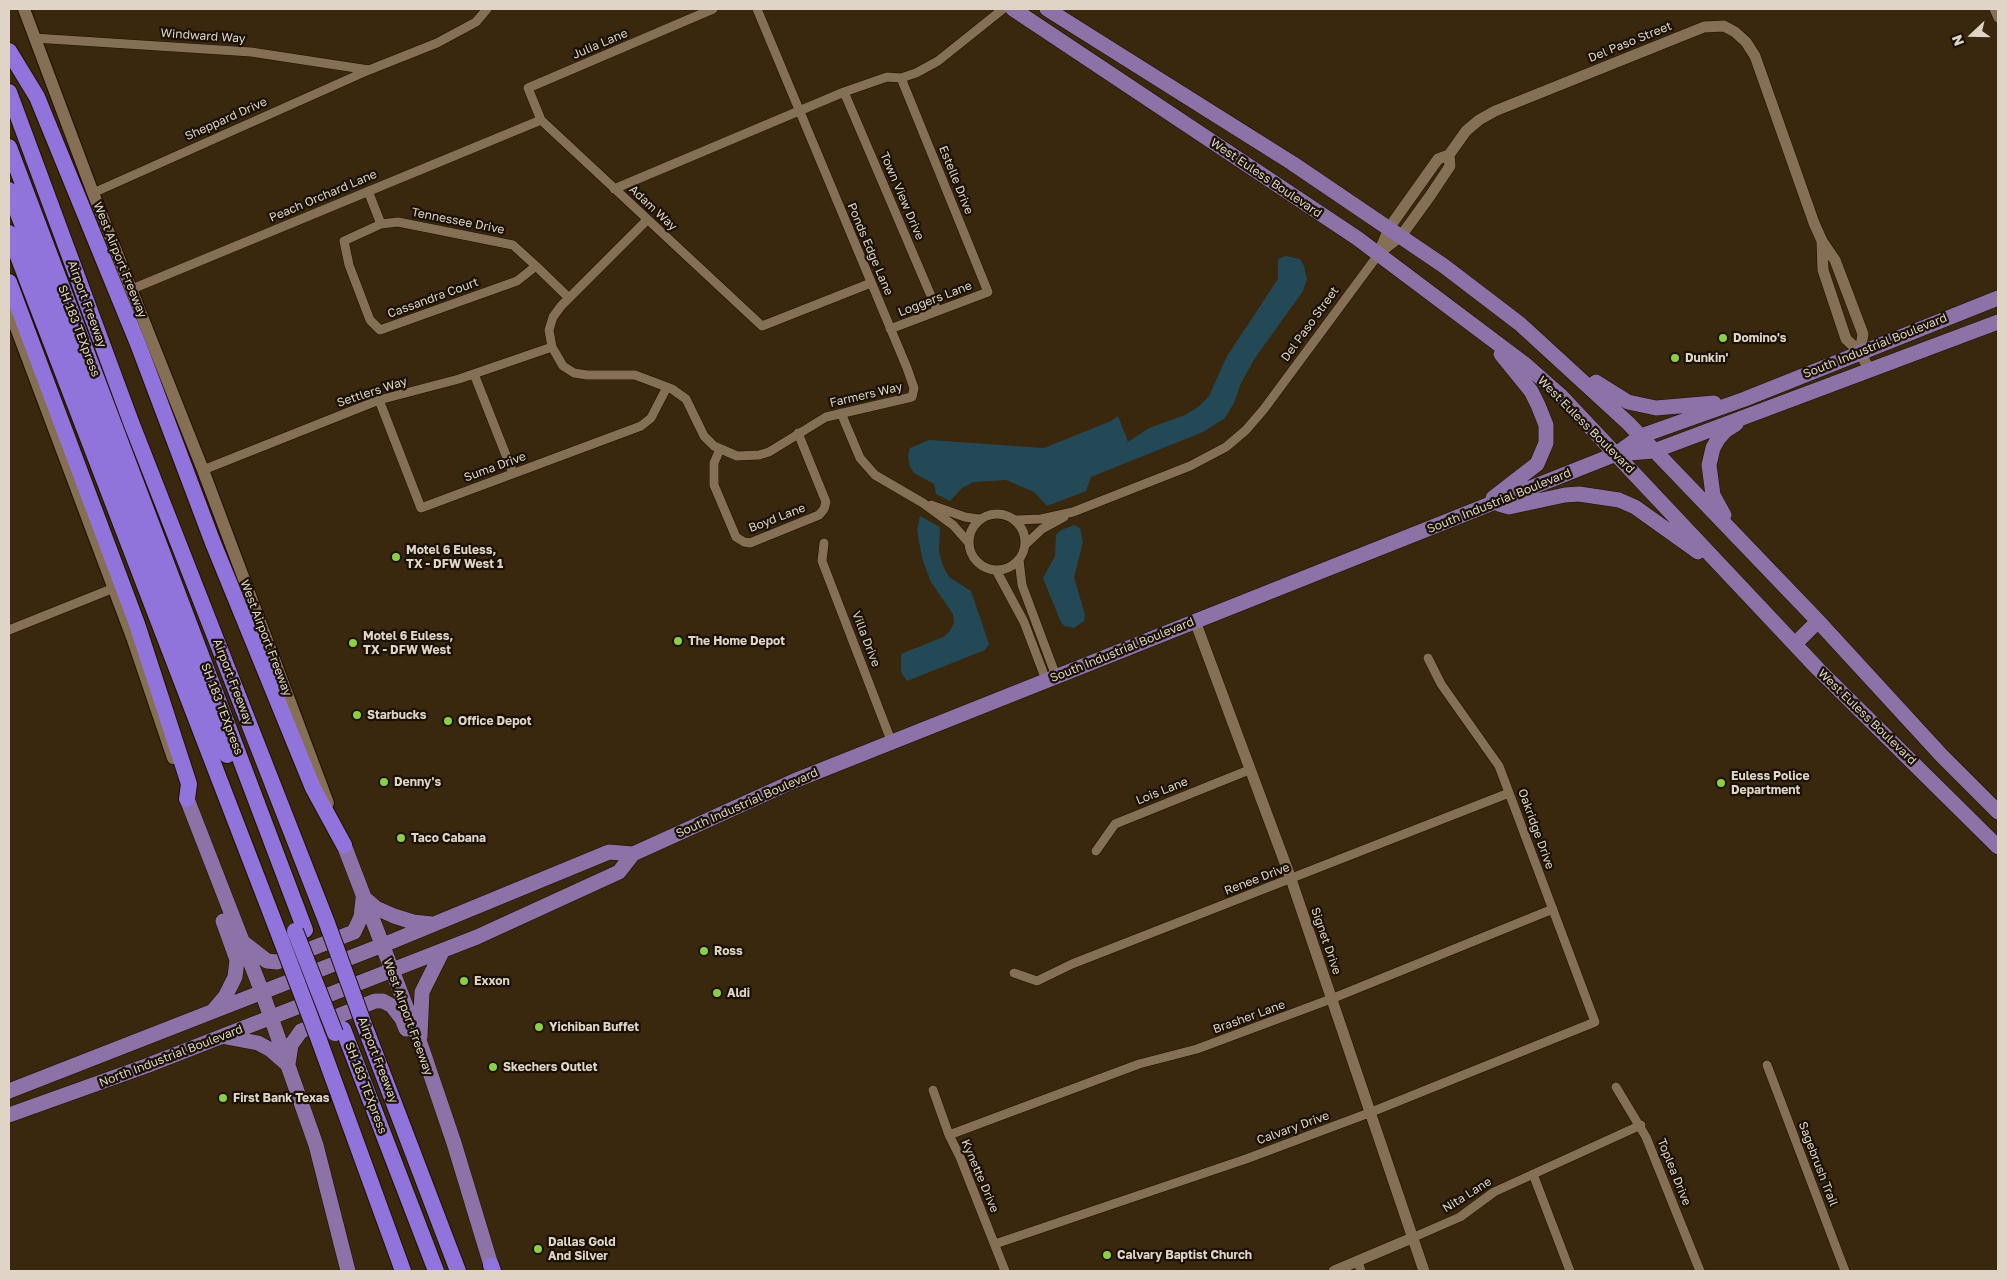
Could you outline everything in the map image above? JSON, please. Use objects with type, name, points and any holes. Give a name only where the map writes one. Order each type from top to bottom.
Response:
[{"type":"highway","points":[[9,51],[37,97],[138,344],[213,543],[313,788],[344,845]]},
{"type":"highway","name":"Airport Freeway","points":[[9,92],[131,422],[327,923],[458,1271]]},
{"type":"highway","name":"SH 183 TEXpress","points":[[9,147],[300,931]]},
{"type":"highway","name":"SH 183 TEXpress","points":[[9,190],[339,1031],[436,1271]]},
{"type":"highway","points":[[9,233],[280,937],[403,1271]]},
{"type":"highway","points":[[9,282],[137,624],[189,784],[187,799]]},
{"type":"highway","name":"SH 183 TEXpress","points":[[339,1031],[426,1271]]},
{"type":"main road","name":"West Airport Freeway","points":[[24,9],[93,193],[202,470],[422,1050],[454,1143],[493,1269]]},
{"type":"main road","name":"West Euless Boulevard","points":[[1013,9],[1356,238],[1478,328],[1560,396],[1795,644],[1998,846]]},
{"type":"main road","name":"West Euless Boulevard","points":[[1047,9],[1292,163],[1395,232],[1444,266],[1548,348],[1641,436],[1998,812]]},
{"type":"main road","name":"South Industrial Boulevard","points":[[332,993],[477,937],[619,872],[633,854],[794,781],[1616,454],[1641,436],[1745,399],[1998,298]]},
{"type":"main road","points":[[9,310],[114,588],[211,864],[262,992],[288,1065],[323,1170],[348,1271]]},
{"type":"main road","name":"South Industrial Boulevard","points":[[1616,454],[1654,451],[1998,322]]},
{"type":"main road","points":[[1476,510],[1537,464],[1546,443],[1546,425],[1531,392],[1507,360],[1478,328]]},
{"type":"main road","points":[[1548,348],[1612,394],[1628,402],[1656,408],[1692,406],[1745,399]]},
{"type":"main road","points":[[1728,526],[1713,495],[1709,478],[1713,448],[1725,431],[1758,411]]},
{"type":"main road","points":[[1495,503],[1510,507],[1565,495],[1579,494],[1619,500],[1635,507],[1724,571]]},
{"type":"main road","points":[[1795,644],[1818,621]]},
{"type":"main road","points":[[1891,739],[1914,746],[1926,738]]},
{"type":"main road","name":"South Industrial Boulevard","points":[[323,968],[382,946],[609,852],[633,854]]},
{"type":"main road","points":[[211,864],[211,885],[237,960],[235,978],[225,996],[213,1011]]},
{"type":"main road","points":[[241,940],[267,961],[277,962],[354,932],[361,917],[363,897]]},
{"type":"main road","points":[[363,897],[376,908],[394,916],[413,922],[435,924]]},
{"type":"main road","points":[[422,1050],[422,992],[443,950]]},
{"type":"main road","name":"North Industrial Boulevard","points":[[9,1091],[323,968]]},
{"type":"main road","name":"North Industrial Boulevard","points":[[9,1116],[221,1037],[332,993]]},
{"type":"main road","points":[[288,1065],[291,1046],[301,1031],[375,1001],[383,1001],[392,1006],[402,1019],[410,1041],[422,1050]]},
{"type":"main road","points":[[221,1037],[242,1038],[258,1042],[271,1050],[288,1065]]},
{"type":"street","name":"Sheppard Drive","points":[[93,193],[465,29],[476,22],[487,9]]},
{"type":"street","name":"Julia Lane","points":[[541,120],[528,88],[714,9]]},
{"type":"street","name":"Ponds Edge Lane","points":[[757,9],[914,388],[912,397]]},
{"type":"street","points":[[614,189],[844,92],[887,76],[900,78],[921,71],[938,61],[1003,9]]},
{"type":"street","points":[[1994,9],[1998,18]]},
{"type":"street","name":"Del Paso Street","points":[[1073,512],[1207,458],[1226,448],[1240,436],[1264,409],[1395,232],[1450,166],[1449,155],[1466,131],[1495,111],[1704,27],[1724,26],[1736,32],[1746,42],[1755,56],[1822,241],[1835,260],[1863,334],[1860,352]]},
{"type":"street","name":"Windward Way","points":[[34,38],[251,52],[369,70]]},
{"type":"street","name":"Estelle Drive","points":[[900,78],[988,292]]},
{"type":"street","name":"Town View Drive","points":[[844,92],[937,310]]},
{"type":"street","name":"Peach Orchard Lane","points":[[132,290],[541,120]]},
{"type":"street","name":"Adam Way","points":[[541,120],[762,326],[871,283]]},
{"type":"street","points":[[368,191],[381,224]]},
{"type":"street","points":[[552,347],[549,330],[553,317],[569,298],[647,220]]},
{"type":"street","name":"Tennessee Drive","points":[[381,224],[398,222],[514,245],[569,298]]},
{"type":"street","name":"Cassandra Court","points":[[381,224],[344,241],[349,265],[370,320],[380,330],[517,281],[536,266]]},
{"type":"street","name":"Del Paso Street","points":[[1822,241],[1823,270],[1846,339],[1860,352],[1870,371]]},
{"type":"street","name":"Loggers Lane","points":[[890,329],[988,292]]},
{"type":"street","name":"Settlers Way","points":[[202,470],[379,400],[474,374],[552,347]]},
{"type":"street","name":"Farmers Way","points":[[552,347],[563,366],[574,373],[600,376],[635,376],[667,387],[686,399],[704,436],[714,446],[737,456],[759,455],[769,452],[818,421],[841,413],[912,397]]},
{"type":"street","points":[[474,374],[513,473]]},
{"type":"street","name":"Suma Drive","points":[[379,400],[421,508],[641,426],[651,418],[667,387]]},
{"type":"street","points":[[841,413],[860,458],[875,475],[924,503],[953,525],[969,544]]},
{"type":"street","name":"Boyd Lane","points":[[720,449],[714,463],[712,478],[714,485],[736,537],[750,543],[819,515],[824,509],[826,502],[798,433]]},
{"type":"street","points":[[924,503],[965,517],[979,519]]},
{"type":"street","points":[[1016,520],[1041,519],[1073,512]]},
{"type":"street","points":[[1051,678],[1022,585],[1019,560],[1026,544],[1042,529],[1073,512]]},
{"type":"street","points":[[1019,560],[1004,569],[996,570],[980,564],[971,552],[969,544],[970,534],[979,519],[986,515],[1002,513],[1016,520],[1022,527],[1026,544]]},
{"type":"street","name":"Villa Drive","points":[[824,543],[822,561],[892,742]]},
{"type":"street","points":[[996,570],[1051,678]]},
{"type":"street","points":[[9,630],[114,588]]},
{"type":"street","name":"Signet Drive","points":[[1195,622],[1291,879],[1424,1271]]},
{"type":"street","name":"Oakridge Drive","points":[[1428,658],[1442,684],[1499,766],[1595,1022]]},
{"type":"street","name":"Lois Lane","points":[[1096,851],[1115,824],[1249,770]]},
{"type":"street","name":"Renee Drive","points":[[1014,973],[1037,981],[1072,964],[1509,793]]},
{"type":"street","name":"Brasher Lane","points":[[949,1135],[1139,1064],[1197,1050],[1332,999],[1553,909]]},
{"type":"street","name":"Calvary Drive","points":[[995,1244],[1246,1159],[1369,1113],[1595,1022]]},
{"type":"street","name":"Sagebrush Trail","points":[[1767,1065],[1845,1271]]},
{"type":"street","name":"Toplea Drive","points":[[1616,1087],[1641,1125],[1700,1271]]},
{"type":"street","name":"Kynette Drive","points":[[933,1090],[949,1135],[960,1157],[1005,1271]]},
{"type":"street","name":"Nita Lane","points":[[1334,1271],[1359,1267],[1412,1238],[1460,1217],[1494,1192],[1641,1125]]},
{"type":"street","points":[[1533,1174],[1570,1271]]},
{"type":"water","points":[[1286,256],[1300,259],[1304,266],[1307,279],[1303,291],[1255,358],[1225,418],[1203,432],[1091,477],[1086,491],[1047,506],[1034,492],[1006,480],[974,482],[962,488],[950,501],[936,494],[934,484],[914,473],[910,467],[908,456],[910,448],[929,440],[1044,448],[1111,421],[1118,416],[1128,442],[1149,428],[1185,415],[1198,407],[1209,396],[1227,356],[1278,279],[1278,259]]},
{"type":"water","points":[[920,516],[940,527],[939,551],[943,566],[949,577],[971,591],[989,644],[985,650],[907,681],[901,672],[901,654],[943,637],[950,631],[954,623],[953,614],[931,582],[922,558],[917,530]]},
{"type":"water","points":[[1074,525],[1080,528],[1083,542],[1074,577],[1085,615],[1084,621],[1074,628],[1064,626],[1060,620],[1043,578],[1055,556],[1056,535],[1061,530]]},
{"type":"place","name":"Domino's","points":[[1723,338]]},
{"type":"place","name":"Dunkin'","points":[[1675,358]]},
{"type":"place","name":"Motel 6 Euless, TX - DFW West 1","points":[[396,557]]},
{"type":"place","name":"The Home Depot","points":[[678,641]]},
{"type":"place","name":"Motel 6 Euless, TX - DFW West","points":[[353,643]]},
{"type":"place","name":"Starbucks","points":[[357,715]]},
{"type":"place","name":"Office Depot","points":[[448,721]]},
{"type":"place","name":"Denny's","points":[[384,782]]},
{"type":"place","name":"Euless Police Department","points":[[1721,783]]},
{"type":"place","name":"Taco Cabana","points":[[401,838]]},
{"type":"place","name":"Ross","points":[[704,951]]},
{"type":"place","name":"Exxon","points":[[464,981]]},
{"type":"place","name":"Aldi","points":[[717,993]]},
{"type":"place","name":"Yichiban Buffet","points":[[539,1027]]},
{"type":"place","name":"Skechers Outlet","points":[[493,1067]]},
{"type":"place","name":"First Bank Texas","points":[[223,1098]]},
{"type":"place","name":"Dallas Gold And Silver","points":[[538,1249]]},
{"type":"place","name":"Calvary Baptist Church","points":[[1107,1255]]}]
